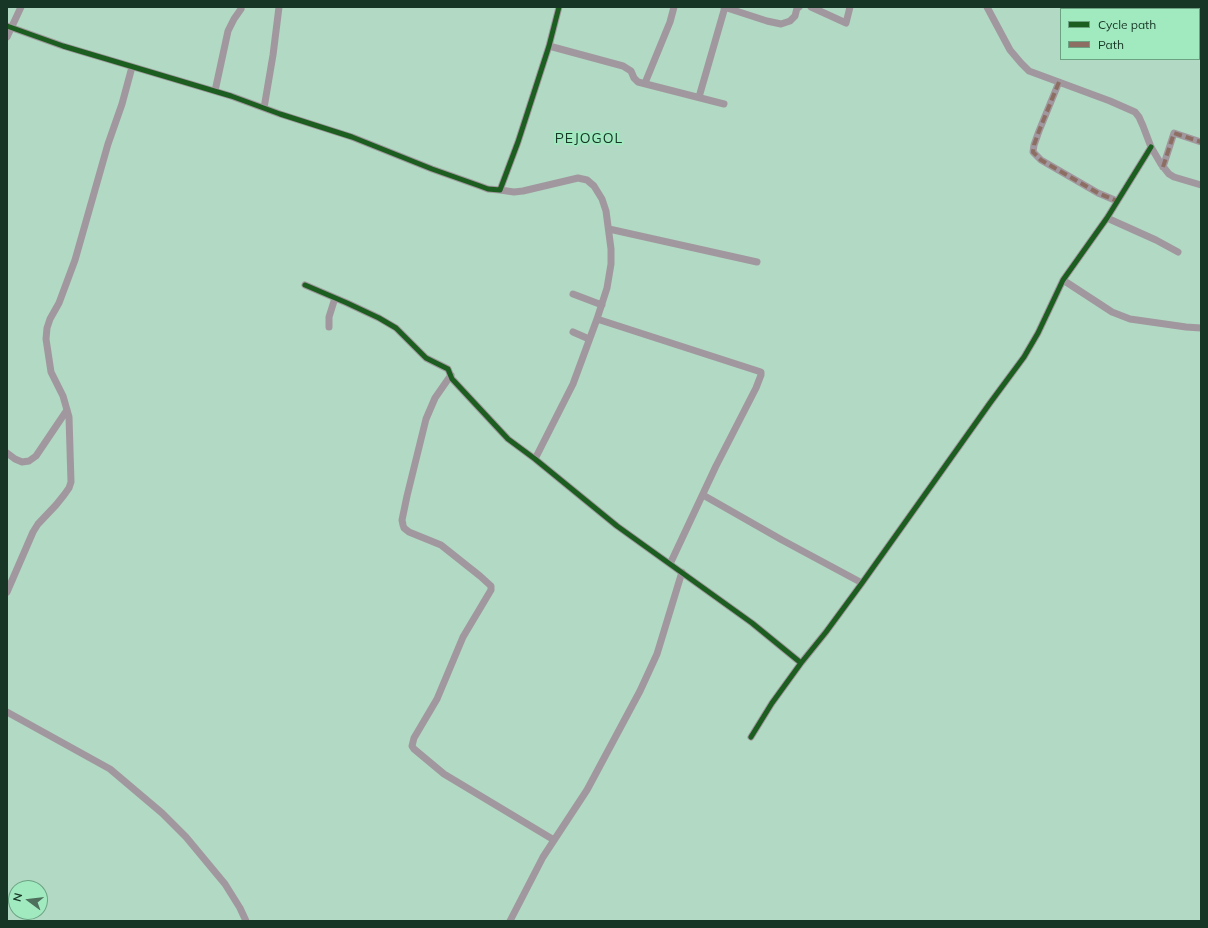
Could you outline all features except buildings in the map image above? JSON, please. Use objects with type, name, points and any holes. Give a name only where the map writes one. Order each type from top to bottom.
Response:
[{"type":"street","points":[[7,37],[9,27],[21,7]]},
{"type":"street","points":[[264,108],[279,7]]},
{"type":"street","points":[[500,190],[518,142],[549,46],[559,7]]},
{"type":"street","points":[[645,83],[670,22],[674,7]]},
{"type":"street","points":[[699,97],[725,7],[781,24],[790,21],[795,16],[797,8],[799,7]]},
{"type":"street","points":[[811,7],[846,23],[850,7]]},
{"type":"street","points":[[987,7],[1010,50],[1030,71],[1135,112],[1139,117],[1151,147],[1169,174],[1174,177],[1201,185]]},
{"type":"street","points":[[216,91],[228,31],[241,9]]},
{"type":"street","points":[[9,27],[63,46],[231,96],[352,137],[432,169],[488,189],[514,192],[578,178],[587,180],[594,186],[602,199],[606,210],[612,249],[607,288],[583,358],[572,384],[535,459]]},
{"type":"street","points":[[549,46],[623,66],[631,71],[636,81],[724,104]]},
{"type":"street","points":[[7,592],[33,532],[69,488],[71,482],[69,417],[63,396],[51,372],[46,340],[47,328],[59,303],[75,260],[108,144],[122,104],[132,67]]},
{"type":"street","points":[[1059,82],[1039,131],[1033,152],[1041,160],[1117,201]]},
{"type":"street","points":[[1163,167],[1174,133],[1201,142]]},
{"type":"street","points":[[751,737],[772,703],[862,583],[1024,357],[1038,333],[1063,280],[1106,218],[1151,147]]},
{"type":"street","points":[[1106,218],[1156,240],[1178,252]]},
{"type":"street","points":[[609,229],[756,262]]},
{"type":"street","points":[[1063,280],[1112,312],[1130,319],[1179,327],[1201,328]]},
{"type":"street","points":[[305,285],[379,318],[396,328],[422,356],[430,361],[447,367],[454,381],[508,439],[535,459],[617,526],[752,623],[801,663]]},
{"type":"street","points":[[573,294],[602,305]]},
{"type":"street","points":[[329,327],[329,317],[335,298]]},
{"type":"street","points":[[597,319],[761,372],[756,388],[716,466],[670,564]]},
{"type":"street","points":[[573,332],[589,339]]},
{"type":"street","points":[[451,375],[435,398],[426,419],[402,520],[404,528],[409,532],[441,545],[480,576],[491,586],[491,590],[463,637],[437,699],[414,738],[412,746],[444,774],[554,840]]},
{"type":"street","points":[[7,453],[22,462],[29,461],[36,456],[67,410]]},
{"type":"street","points":[[703,495],[862,583]]},
{"type":"street","points":[[510,921],[543,857],[587,790],[640,691],[657,654],[682,572]]},
{"type":"street","points":[[7,712],[110,769],[162,813],[186,837],[225,884],[246,921]]},
{"type":"marked path","points":[[1059,82],[1039,131],[1033,152],[1041,160],[1098,193],[1117,201]]},
{"type":"marked path","points":[[1163,167],[1174,133],[1201,142]]},
{"type":"cycle path","points":[[7,26],[63,46],[231,96],[280,114],[352,137],[432,169],[488,189],[500,190],[518,142],[549,46],[559,7]]},
{"type":"cycle path","points":[[751,737],[772,703],[862,583],[1024,357],[1038,333],[1063,280],[1107,218],[1151,147]]},
{"type":"cycle path","points":[[305,285],[379,318],[396,328],[426,358],[448,369],[452,379],[508,439],[535,459],[617,526],[752,623],[801,663]]},
{"type":"district","name":"PEJOGOL","points":[[589,139]]}]
